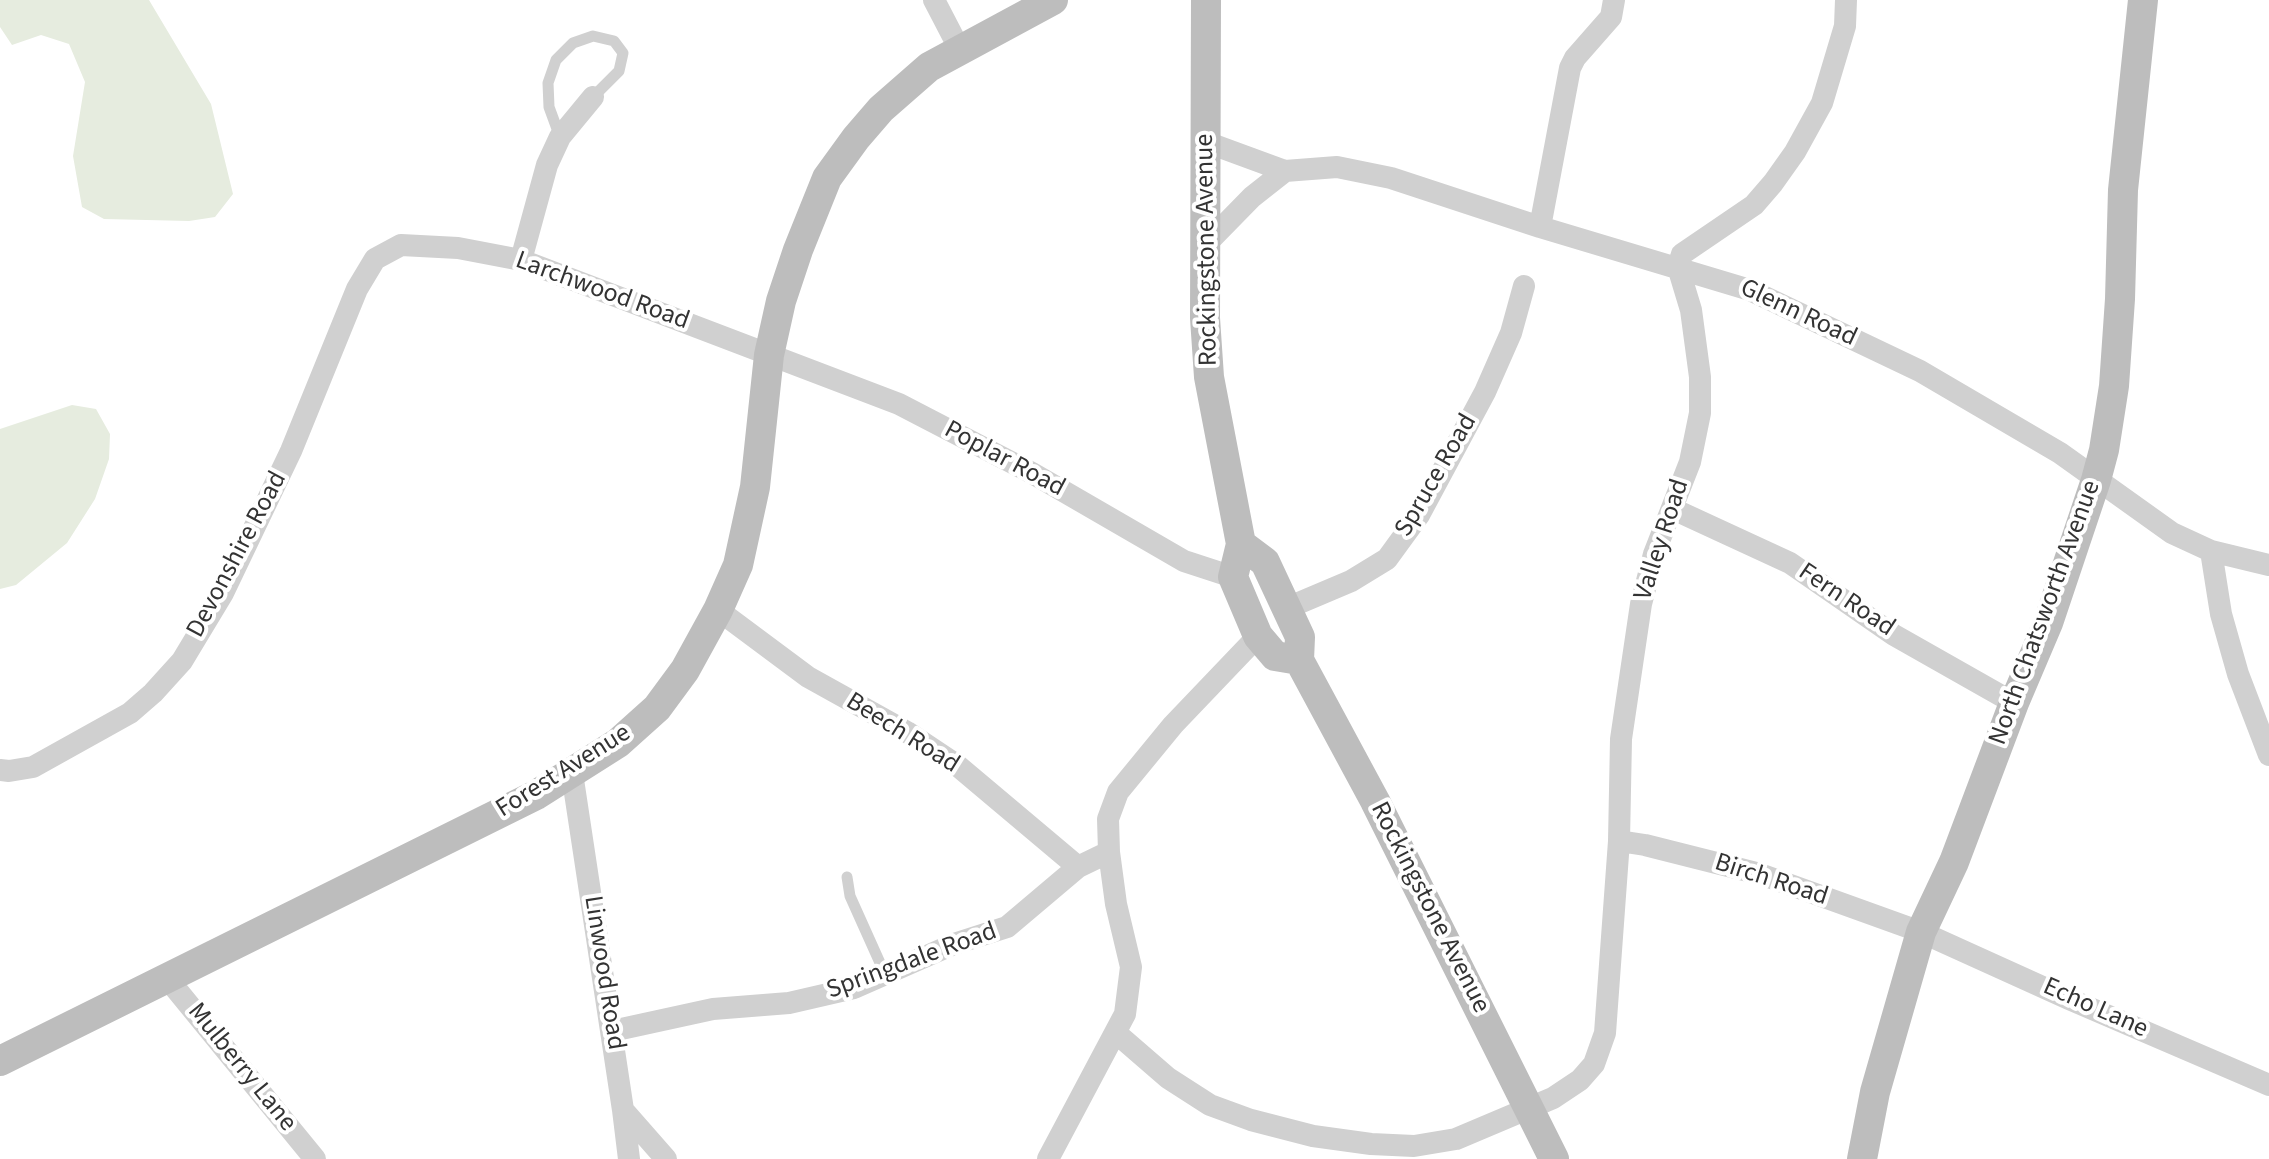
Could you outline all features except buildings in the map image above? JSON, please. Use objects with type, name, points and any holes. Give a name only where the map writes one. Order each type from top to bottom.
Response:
[{"type":"street","points":[[934,0],[960,50]]},
{"type":"street","name":"Forest Avenue","points":[[0,1061],[536,795],[618,743],[657,708],[685,670],[718,610],[738,565],[755,487],[769,355],[785,288],[827,178],[881,109],[929,67],[1053,0]]},
{"type":"street","name":"Rockingstone Avenue","points":[[1206,0],[1205,318],[1209,377],[1241,544],[1233,577]]},
{"type":"street","points":[[1540,227],[1570,68],[1611,17],[1614,0]]},
{"type":"street","points":[[1678,267],[1682,254],[1754,205],[1795,152],[1822,103],[1845,26],[1846,0]]},
{"type":"street","name":"North Chatsworth Avenue","points":[[1862,1159],[1875,1092],[1921,932],[1954,862],[2048,623],[2104,450],[2114,386],[2123,190],[2143,0]]},
{"type":"street","points":[[521,260],[547,165],[560,137],[593,97]]},
{"type":"street","name":"Glenn Road","points":[[1206,142],[1285,171],[1337,167],[1391,178],[1540,227],[1750,290],[1920,371],[2060,453],[2172,533],[2211,551],[2269,565]]},
{"type":"street","points":[[1206,244],[1252,197],[1285,171]]},
{"type":"street","name":"Larchwood Road","points":[[384,252],[401,245],[458,248],[521,260],[769,355]]},
{"type":"street","name":"Devonshire Road","points":[[0,770],[33,767],[130,713],[182,661],[223,593],[291,451],[357,289],[375,259],[384,252]]},
{"type":"street","name":"Valley Road","points":[[1116,1033],[1168,1078],[1210,1105],[1251,1120],[1313,1136],[1371,1144],[1414,1146],[1456,1139],[1553,1098],[1580,1080],[1594,1064],[1605,1033],[1619,841],[1621,739],[1641,604],[1654,554],[1690,462],[1700,413],[1700,377],[1691,310],[1678,267]]},
{"type":"street","name":"Spruce Road","points":[[1286,610],[1351,581],[1387,559],[1419,515],[1485,392],[1511,333],[1524,286]]},
{"type":"street","name":"Poplar Road","points":[[769,355],[899,404],[1032,473],[1184,561],[1233,577]]},
{"type":"street","name":"Fern Road","points":[[1673,509],[1790,563],[1894,635],[2014,703]]},
{"type":"street","name":"Rockingstone Avenue","points":[[1241,544],[1265,562],[1300,637],[1299,660],[1375,801],[1554,1159]]},
{"type":"street","points":[[2211,551],[2221,614],[2238,674],[2269,755]]},
{"type":"street","points":[[1233,577],[1258,636],[1275,656],[1299,660]]},
{"type":"street","name":"Beech Road","points":[[718,610],[808,677],[907,732],[958,766],[1078,867]]},
{"type":"street","points":[[1048,1159],[1125,1014],[1131,967],[1116,904],[1109,852],[1108,819],[1118,792],[1173,725],[1258,636]]},
{"type":"street","name":"Linwood Road","points":[[572,773],[629,1159]]},
{"type":"street","name":"Birch Road","points":[[1619,841],[1760,874],[1921,932]]},
{"type":"street","name":"Springdale Road","points":[[612,1031],[713,1009],[789,1003],[854,988],[954,944],[1007,927],[1078,867],[1109,852]]},
{"type":"street","name":"Echo Lane","points":[[1921,932],[2269,1085]]},
{"type":"street","name":"Mulberry Lane","points":[[167,978],[315,1159]]},
{"type":"street","points":[[623,1110],[666,1159]]},
{"type":"lane","points":[[560,137],[549,107],[548,83],[556,60],[573,43],[593,36],[614,41],[623,53],[619,71],[593,97]]},
{"type":"lane","points":[[847,877],[850,896],[885,974]]},
{"type":"shaded area","points":[[0,0],[149,0],[211,104],[233,194],[215,217],[189,221],[104,219],[82,207],[73,156],[85,82],[69,44],[41,35],[12,45],[0,27]]},
{"type":"shaded area","points":[[72,405],[96,409],[110,434],[109,459],[95,499],[67,543],[16,585],[0,589],[0,429]]}]
